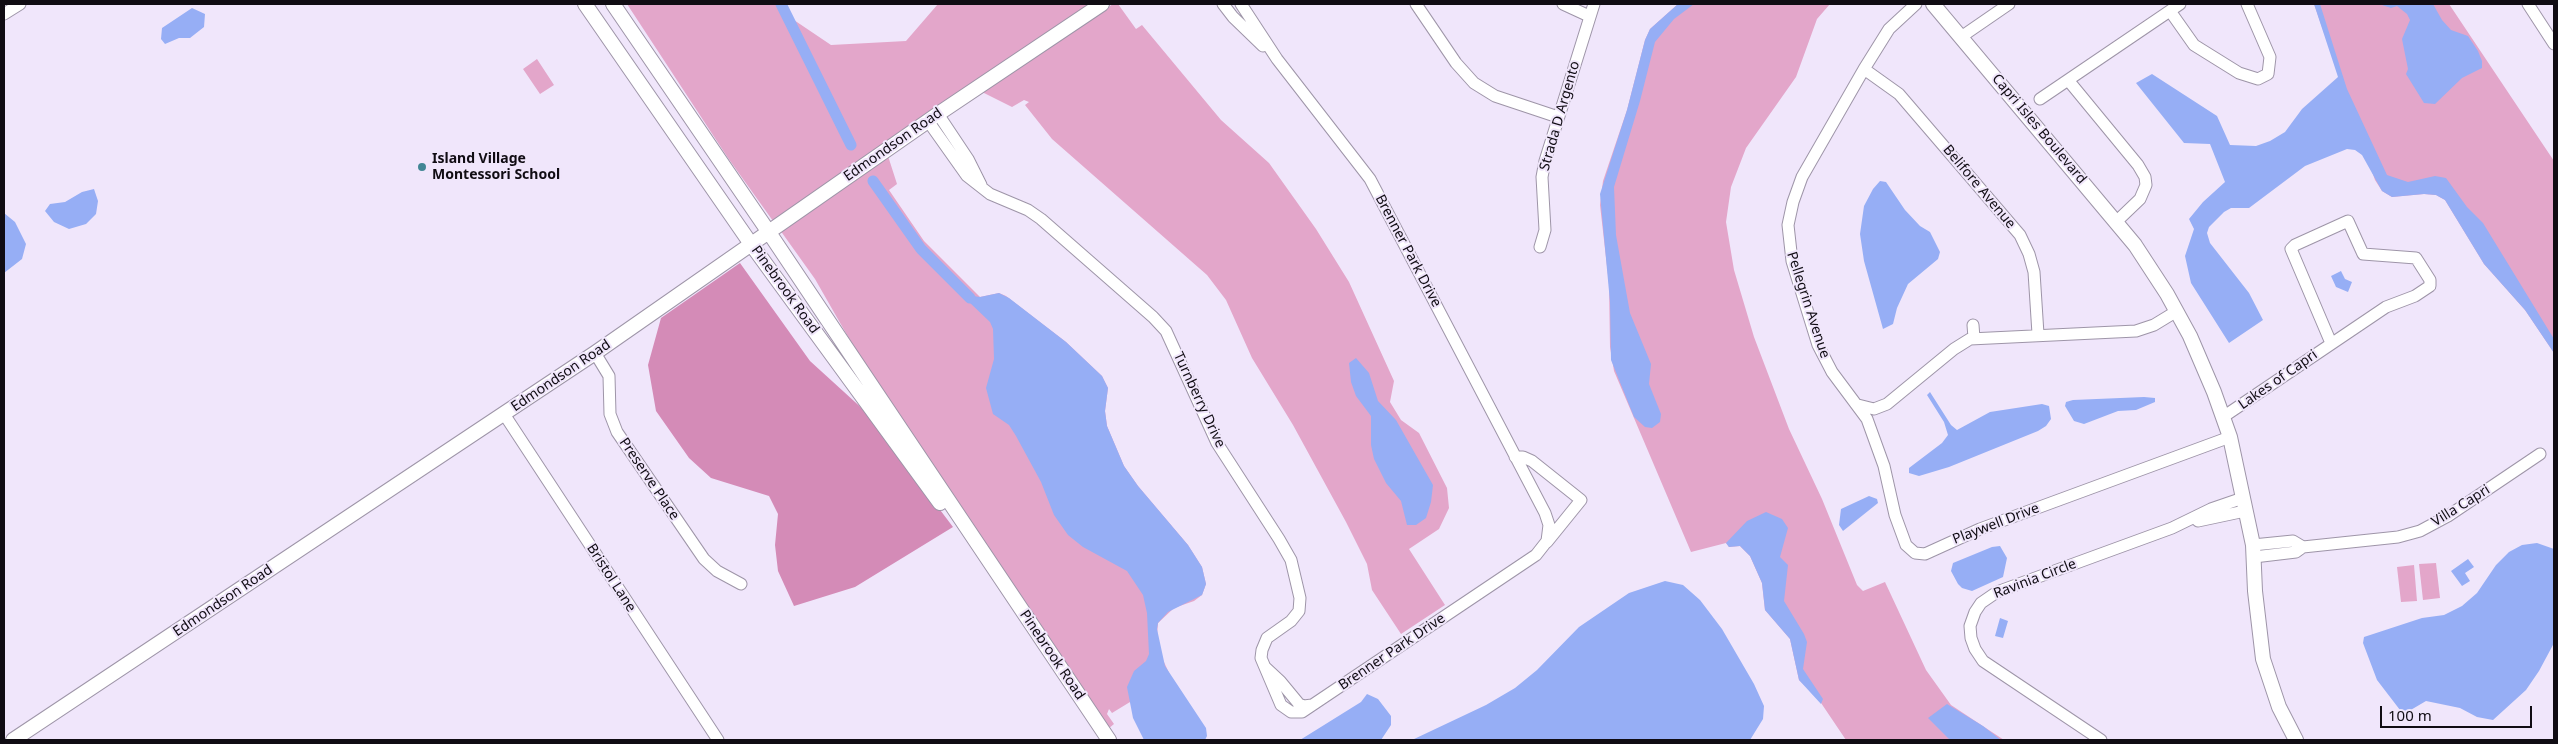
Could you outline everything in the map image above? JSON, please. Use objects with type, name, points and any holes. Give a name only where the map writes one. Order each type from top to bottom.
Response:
[{"type":"street","points":[[4,14],[20,4]]},
{"type":"street","name":"Pinebrook Road","points":[[585,4],[751,244],[933,495],[994,569]]},
{"type":"street","name":"Pinebrook Road","points":[[613,4],[768,231],[1109,740]]},
{"type":"street","name":"Edmondson Road","points":[[13,740],[595,353],[933,117],[1102,4]]},
{"type":"street","name":"Brenner Park Drive","points":[[1223,4],[1233,17],[1277,59]]},
{"type":"street","name":"Brenner Park Drive","points":[[1241,4],[1277,59],[1370,179],[1548,519],[1549,531],[1544,546]]},
{"type":"street","points":[[1416,4],[1456,63],[1474,83],[1495,96],[1558,117]]},
{"type":"street","points":[[1564,4],[1589,16]]},
{"type":"street","name":"Strada D Argento","points":[[1540,247],[1545,230],[1543,170],[1594,4]]},
{"type":"street","name":"Pellegrin Avenue","points":[[1858,405],[1832,372],[1818,345],[1792,260],[1788,225],[1793,202],[1802,177],[1864,69],[1889,29],[1916,4]]},
{"type":"street","name":"Capri Isles Boulevard","points":[[1933,4],[2117,221],[2144,258],[2178,311],[2197,352],[2230,437],[2253,551],[2254,592],[2263,659],[2279,707],[2296,740]]},
{"type":"street","points":[[1961,37],[2009,4]]},
{"type":"street","name":"Capri Isles Boulevard","points":[[2040,100],[2180,4]]},
{"type":"street","points":[[2170,11],[2194,45],[2239,73],[2258,79],[2268,74],[2270,58],[2247,4]]},
{"type":"street","points":[[2528,4],[2554,44]]},
{"type":"street","name":"Belifore Avenue","points":[[1864,69],[1899,94],[2020,235],[2030,254],[2034,272],[2038,334]]},
{"type":"street","points":[[2068,80],[2138,165],[2145,177],[2146,185],[2140,199],[2117,221]]},
{"type":"street","name":"Turnberry Drive","points":[[933,117],[962,170],[994,197],[1028,210],[1041,219],[1153,317],[1171,340],[1217,443],[1283,544],[1294,569],[1300,598],[1299,611],[1295,618],[1271,635],[1264,643],[1261,654],[1276,697],[1283,707],[1291,712],[1299,712],[1312,706]]},
{"type":"street","name":"Lakes of Capri","points":[[2223,417],[2386,307],[2415,296],[2431,284],[2416,258],[2363,254],[2348,221],[2295,245],[2292,250],[2331,343]]},
{"type":"street","points":[[1858,405],[1874,409],[1887,404],[1960,344],[1974,338],[2136,330],[2154,325],[2178,311]]},
{"type":"street","points":[[1973,324],[1974,338]]},
{"type":"street","name":"Preserve Place","points":[[595,353],[609,376],[610,414],[617,432],[704,559],[717,571],[741,584]]},
{"type":"street","name":"Playwell Drive","points":[[1858,405],[1867,419],[1880,452],[1903,538],[1910,549],[1920,554],[1989,525],[2230,437]]},
{"type":"street","name":"Bristol Lane","points":[[504,414],[718,740]]},
{"type":"street","name":"Villa Capri","points":[[2253,551],[2296,552],[2303,547],[2408,535],[2434,524],[2540,454]]},
{"type":"street","name":"Brenner Park Drive","points":[[1312,706],[1536,555],[1581,500],[1532,461],[1523,457],[1515,457]]},
{"type":"street","name":"Ravinia Circle","points":[[2101,740],[1984,661],[1975,649],[1971,638],[1973,616],[1981,602],[1997,592],[2172,528],[2244,505]]},
{"type":"shaded area","points":[[627,4],[781,4],[788,16],[831,45],[906,41],[938,4],[1092,4],[773,221],[728,158]]},
{"type":"shaded area","points":[[1113,4],[1118,4],[1136,29],[1142,25],[1221,120],[1269,163],[1316,229],[1349,282],[1394,381],[1390,402],[1401,420],[1419,433],[1447,488],[1449,508],[1439,529],[1409,549],[1445,605],[1401,634],[1372,590],[1367,564],[1346,522],[1293,425],[1252,358],[1226,300],[1207,275],[1052,139],[1025,105],[1029,102],[1024,100],[1012,107],[982,92]]},
{"type":"shaded area","points":[[1678,4],[1830,4],[1817,19],[1796,77],[1746,148],[1731,187],[1726,222],[1734,270],[1754,337],[1789,429],[1822,499],[1857,585],[1863,591],[1885,582],[1926,670],[1951,705],[2004,740],[1846,740],[1817,697],[1799,680],[1790,639],[1765,610],[1762,583],[1750,556],[1740,546],[1729,547],[1726,543],[1691,552],[1614,371],[1610,347],[1609,284],[1600,205],[1603,181],[1627,110],[1645,40],[1650,29]]},
{"type":"shaded area","points":[[2314,4],[2449,4],[2554,161],[2554,353],[2525,310],[2484,264],[2445,200],[2436,195],[2424,194],[2392,197],[2382,191],[2375,180]]},
{"type":"shaded area","points":[[537,59],[554,85],[540,94],[523,69]]},
{"type":"shaded area","points":[[888,156],[897,184],[889,190],[924,241],[980,297],[999,293],[1006,296],[1066,342],[1102,376],[1108,388],[1105,411],[1107,426],[1124,466],[1138,486],[1188,545],[1202,567],[1206,584],[1202,595],[1194,601],[1174,608],[1158,623],[1157,635],[1163,660],[1171,677],[1112,713],[1109,709],[1107,714],[1114,724],[1108,729],[859,356],[815,279],[780,230]]},
{"type":"shaded area","points":[[740,263],[810,361],[866,412],[953,527],[855,587],[794,606],[778,571],[775,545],[778,514],[769,496],[711,478],[689,458],[656,411],[648,365],[661,318]]},
{"type":"shaded area","points":[[2436,563],[2440,598],[2423,600],[2419,564]]},
{"type":"shaded area","points":[[2414,565],[2417,601],[2401,602],[2397,567]]},
{"type":"water","points":[[1678,4],[1694,4],[1674,19],[1655,42],[1640,101],[1614,187],[1616,235],[1630,313],[1651,364],[1649,384],[1661,414],[1660,422],[1652,428],[1645,427],[1634,417],[1611,360],[1610,302],[1600,194],[1627,110],[1645,40],[1650,29]]},
{"type":"water","points":[[2314,4],[2320,4],[2347,89],[2387,175],[2408,182],[2435,176],[2446,178],[2467,207],[2483,223],[2554,339],[2554,353],[2525,310],[2484,264],[2445,200],[2436,195],[2424,194],[2392,197],[2382,191],[2362,155],[2355,150],[2347,149],[2305,166],[2249,208],[2231,208],[2224,212],[2209,227],[2207,233],[2210,243],[2249,293],[2263,320],[2229,343],[2191,283],[2185,256],[2194,229],[2189,219],[2203,202],[2225,182],[2210,144],[2184,143],[2136,83],[2152,74],[2217,116],[2230,145],[2256,146],[2270,141],[2285,132],[2302,109],[2338,77]]},
{"type":"water","points":[[2379,4],[2433,4],[2442,20],[2451,30],[2468,36],[2478,51],[2482,61],[2482,68],[2462,78],[2435,104],[2424,103],[2406,74],[2408,69],[2402,39],[2410,20],[2407,14],[2397,6],[2391,8]]},
{"type":"water","points":[[192,8],[205,14],[204,27],[190,38],[179,38],[165,44],[161,39],[162,28]]},
{"type":"water","points":[[1880,181],[1886,182],[1905,210],[1920,226],[1930,232],[1940,252],[1938,259],[1908,284],[1897,308],[1893,324],[1883,329],[1864,261],[1860,234],[1864,206],[1873,189]]},
{"type":"water","points":[[94,189],[98,201],[96,214],[86,224],[69,229],[54,222],[45,211],[50,204],[65,202],[82,192]]},
{"type":"water","points":[[4,213],[15,222],[26,244],[22,259],[4,273]]},
{"type":"water","points":[[2341,271],[2345,279],[2352,282],[2348,292],[2336,287],[2331,276]]},
{"type":"water","points":[[999,293],[1009,298],[1066,342],[1102,376],[1108,388],[1105,411],[1107,426],[1124,466],[1138,486],[1188,545],[1202,567],[1206,584],[1202,595],[1168,612],[1158,623],[1157,629],[1165,666],[1206,728],[1207,736],[1205,740],[1144,740],[1133,718],[1127,687],[1134,671],[1146,661],[1149,654],[1147,613],[1143,595],[1127,571],[1083,547],[1068,535],[1054,515],[1041,482],[1016,436],[1009,425],[993,414],[986,388],[994,359],[993,329],[990,322],[968,301],[973,296],[980,297]]},
{"type":"water","points":[[1356,358],[1369,373],[1378,401],[1396,420],[1433,485],[1431,502],[1426,518],[1416,525],[1407,525],[1401,501],[1386,483],[1374,459],[1371,445],[1371,416],[1356,396],[1351,382],[1349,363]]},
{"type":"water","points":[[1930,392],[1951,425],[1957,430],[1990,412],[2042,404],[2049,406],[2051,419],[2046,426],[2038,431],[1949,467],[1919,476],[1909,473],[1909,468],[1942,443],[1948,435],[1944,422],[1927,395]]},
{"type":"water","points":[[2155,398],[2155,402],[2136,410],[2118,411],[2084,424],[2074,421],[2065,406],[2066,402],[2073,400]]},
{"type":"water","points":[[1869,496],[1877,499],[1878,503],[1843,531],[1839,525],[1841,509]]},
{"type":"water","points":[[1766,512],[1782,519],[1788,528],[1780,557],[1788,565],[1784,601],[1807,642],[1803,669],[1823,699],[1821,704],[1799,680],[1790,639],[1765,610],[1762,583],[1750,556],[1740,546],[1729,547],[1726,543],[1747,521]]},
{"type":"water","points":[[2537,543],[2554,549],[2554,643],[2526,690],[2493,720],[2477,717],[2460,708],[2426,701],[2409,711],[2400,710],[2377,680],[2363,643],[2364,637],[2422,618],[2444,615],[2462,606],[2477,593],[2496,565],[2509,552],[2522,545]]},
{"type":"water","points":[[2000,546],[2007,558],[2003,577],[1972,591],[1962,588],[1958,584],[1951,571],[1953,563],[1992,547]]},
{"type":"water","points":[[2468,559],[2474,567],[2465,573],[2470,581],[2462,586],[2451,571]]},
{"type":"water","points":[[1665,581],[1683,585],[1700,600],[1722,629],[1754,684],[1764,706],[1763,719],[1750,740],[1412,740],[1486,705],[1515,688],[1537,670],[1579,627],[1629,593]]},
{"type":"water","points":[[2000,618],[2008,621],[2003,638],[1995,636]]},
{"type":"water","points":[[1367,694],[1378,699],[1391,716],[1391,725],[1381,740],[1300,740],[1361,702]]},
{"type":"water","points":[[1947,704],[1983,726],[2001,740],[1950,740],[1928,718]]},
{"type":"waterway","points":[[781,4],[851,145]]},
{"type":"waterway","points":[[873,181],[921,249],[970,298]]},
{"type":"place","name":"Island Village Montessori School","points":[[422,167]]}]
